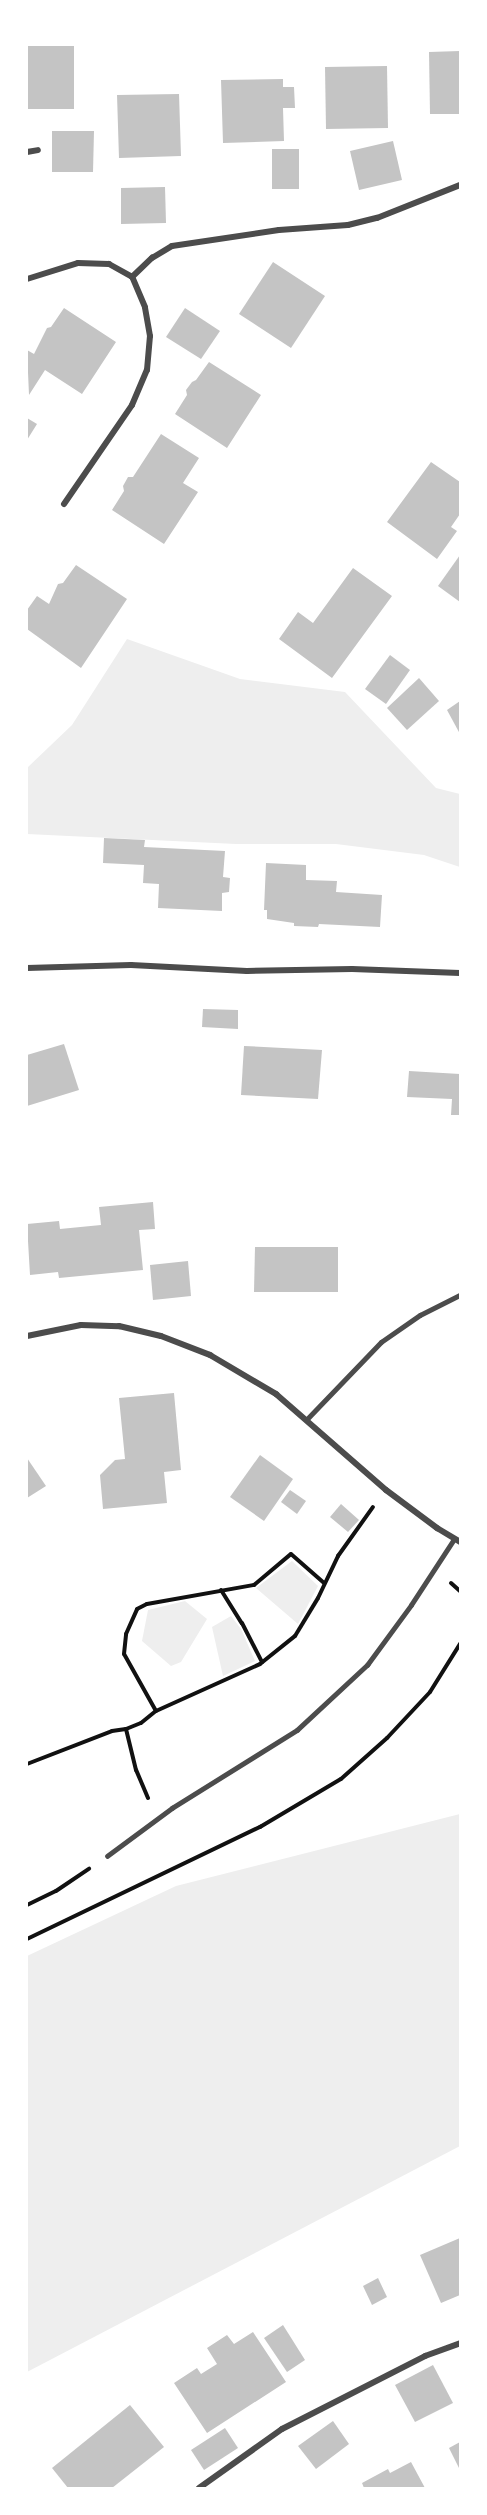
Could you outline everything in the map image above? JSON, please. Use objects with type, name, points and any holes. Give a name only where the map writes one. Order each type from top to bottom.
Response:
[{"type":"street","points":[[27,152],[38,150]]},
{"type":"street","points":[[132,277],[152,258],[172,246],[279,230],[348,225],[377,218],[460,185]]},
{"type":"street","points":[[27,279],[78,263],[109,264],[132,277],[145,307],[150,336],[147,370],[132,405],[64,504]]},
{"type":"street","points":[[27,968],[131,966],[248,971],[352,969],[460,973]]},
{"type":"street","points":[[27,1336],[81,1324],[119,1326],[161,1336],[240,1371],[276,1394],[386,1490],[457,1540]]},
{"type":"street","points":[[199,2488],[282,2429],[425,2356],[460,2343]]},
{"type":"lane","points":[[306,1420],[381,1342],[420,1315],[460,1295]]},
{"type":"lane","points":[[106,1856],[158,1818],[297,1730],[366,1665],[457,1540]]},
{"type":"path","points":[[27,1764],[112,1731],[141,1723],[156,1711],[262,1662],[295,1636],[314,1607],[347,1541],[386,1490]]},
{"type":"path","points":[[156,1711],[124,1654],[126,1634],[137,1609],[147,1604],[254,1585],[291,1554],[324,1583]]},
{"type":"path","points":[[221,1590],[242,1623],[262,1662]]},
{"type":"path","points":[[27,1940],[260,1827],[341,1779],[387,1737],[430,1692],[460,1644]]},
{"type":"path","points":[[126,1729],[136,1770],[158,1818]]},
{"type":"path","points":[[27,1905],[56,1891],[106,1856]]},
{"type":"shaded area","points":[[127,639],[240,679],[345,692],[436,788],[460,794],[460,867],[424,855],[336,844],[236,844],[27,834],[27,768],[72,725]]},
{"type":"shaded area","points":[[292,1561],[318,1586],[298,1624],[256,1588]]},
{"type":"shaded area","points":[[185,1601],[207,1619],[181,1662],[171,1666],[142,1641],[148,1610]]},
{"type":"shaded area","points":[[231,1616],[241,1629],[255,1661],[223,1676],[212,1627]]},
{"type":"shaded area","points":[[460,1814],[460,2146],[27,2372],[27,1956],[176,1886]]},
{"type":"building","points":[[27,46],[74,46],[74,109],[27,109]]},
{"type":"building","points":[[460,51],[460,114],[430,114],[429,52]]},
{"type":"building","points":[[387,66],[388,128],[326,129],[325,67]]},
{"type":"building","points":[[283,79],[283,87],[294,87],[295,108],[283,108],[284,141],[223,143],[221,80]]},
{"type":"building","points":[[179,94],[181,156],[119,158],[117,95]]},
{"type":"building","points":[[52,131],[94,131],[93,172],[52,172]]},
{"type":"building","points":[[393,141],[402,180],[359,190],[350,151]]},
{"type":"building","points":[[272,149],[299,149],[299,189],[272,189]]},
{"type":"building","points":[[165,187],[166,223],[121,224],[121,188]]},
{"type":"building","points":[[273,262],[325,296],[291,348],[239,314]]},
{"type":"building","points":[[64,308],[116,342],[82,394],[45,370],[29,395],[27,350],[34,354],[47,328],[51,327]]},
{"type":"building","points":[[185,308],[220,331],[201,359],[166,337]]},
{"type":"building","points":[[209,362],[261,395],[227,448],[175,414],[187,395],[186,390]]},
{"type":"building","points":[[27,418],[37,424],[27,440]]},
{"type":"building","points":[[161,434],[199,458],[183,483],[198,492],[164,544],[112,510],[124,491],[123,486],[128,477],[133,477]]},
{"type":"building","points":[[431,462],[460,482],[460,514],[451,527],[457,531],[437,559],[387,522]]},
{"type":"building","points":[[460,555],[460,602],[438,586]]},
{"type":"building","points":[[76,565],[127,599],[81,668],[27,629],[27,610],[37,596],[49,604],[58,584],[63,583]]},
{"type":"building","points":[[353,568],[392,596],[332,678],[279,639],[298,612],[313,623]]},
{"type":"building","points":[[390,655],[410,670],[386,704],[365,689]]},
{"type":"building","points":[[419,678],[439,701],[407,730],[387,708]]},
{"type":"building","points":[[460,701],[460,734],[447,710]]},
{"type":"building","points":[[104,838],[145,840],[144,847],[225,851],[223,877],[230,878],[229,892],[222,893],[222,911],[158,908],[159,884],[143,883],[144,865],[103,863]]},
{"type":"building","points":[[266,863],[306,865],[306,880],[337,881],[336,892],[382,895],[380,927],[319,924],[318,927],[294,926],[294,923],[267,919],[267,910],[264,910]]},
{"type":"building","points":[[203,1009],[238,1010],[238,1029],[202,1027]]},
{"type":"building","points":[[64,1044],[79,1090],[27,1106],[27,1055]]},
{"type":"building","points":[[244,1046],[322,1050],[318,1099],[241,1095]]},
{"type":"building","points":[[409,1071],[460,1074],[460,1115],[451,1115],[452,1099],[407,1097]]},
{"type":"building","points":[[153,1202],[155,1229],[139,1230],[143,1270],[59,1278],[58,1272],[30,1275],[27,1224],[59,1221],[60,1229],[101,1225],[99,1207]]},
{"type":"building","points":[[255,1247],[338,1247],[338,1292],[254,1292]]},
{"type":"building","points":[[188,1261],[191,1296],[153,1300],[150,1265]]},
{"type":"building","points":[[174,1393],[181,1470],[164,1472],[167,1503],[103,1509],[100,1475],[115,1460],[125,1459],[119,1398]]},
{"type":"building","points":[[260,1455],[293,1479],[264,1521],[230,1497]]},
{"type":"building","points":[[27,1458],[46,1486],[27,1498]]},
{"type":"building","points":[[290,1490],[306,1501],[297,1514],[281,1502]]},
{"type":"building","points":[[341,1504],[359,1520],[348,1532],[330,1517]]},
{"type":"building","points":[[460,2238],[460,2295],[441,2303],[420,2255]]},
{"type":"building","points":[[378,2278],[387,2297],[372,2305],[363,2286]]},
{"type":"building","points":[[283,2325],[305,2360],[287,2372],[264,2338]]},
{"type":"building","points":[[253,2332],[286,2382],[207,2433],[174,2383],[197,2368],[201,2374],[217,2364],[207,2348],[227,2335],[234,2344]]},
{"type":"building","points":[[433,2365],[453,2403],[415,2422],[395,2385]]},
{"type":"building","points":[[130,2405],[164,2447],[112,2488],[68,2488],[52,2468]]},
{"type":"building","points":[[333,2421],[349,2444],[316,2469],[298,2446]]},
{"type":"building","points":[[225,2428],[238,2448],[204,2470],[191,2450]]},
{"type":"building","points":[[460,2442],[460,2470],[449,2448]]},
{"type":"building","points":[[411,2462],[425,2488],[364,2488],[362,2483],[388,2469],[390,2473]]}]
